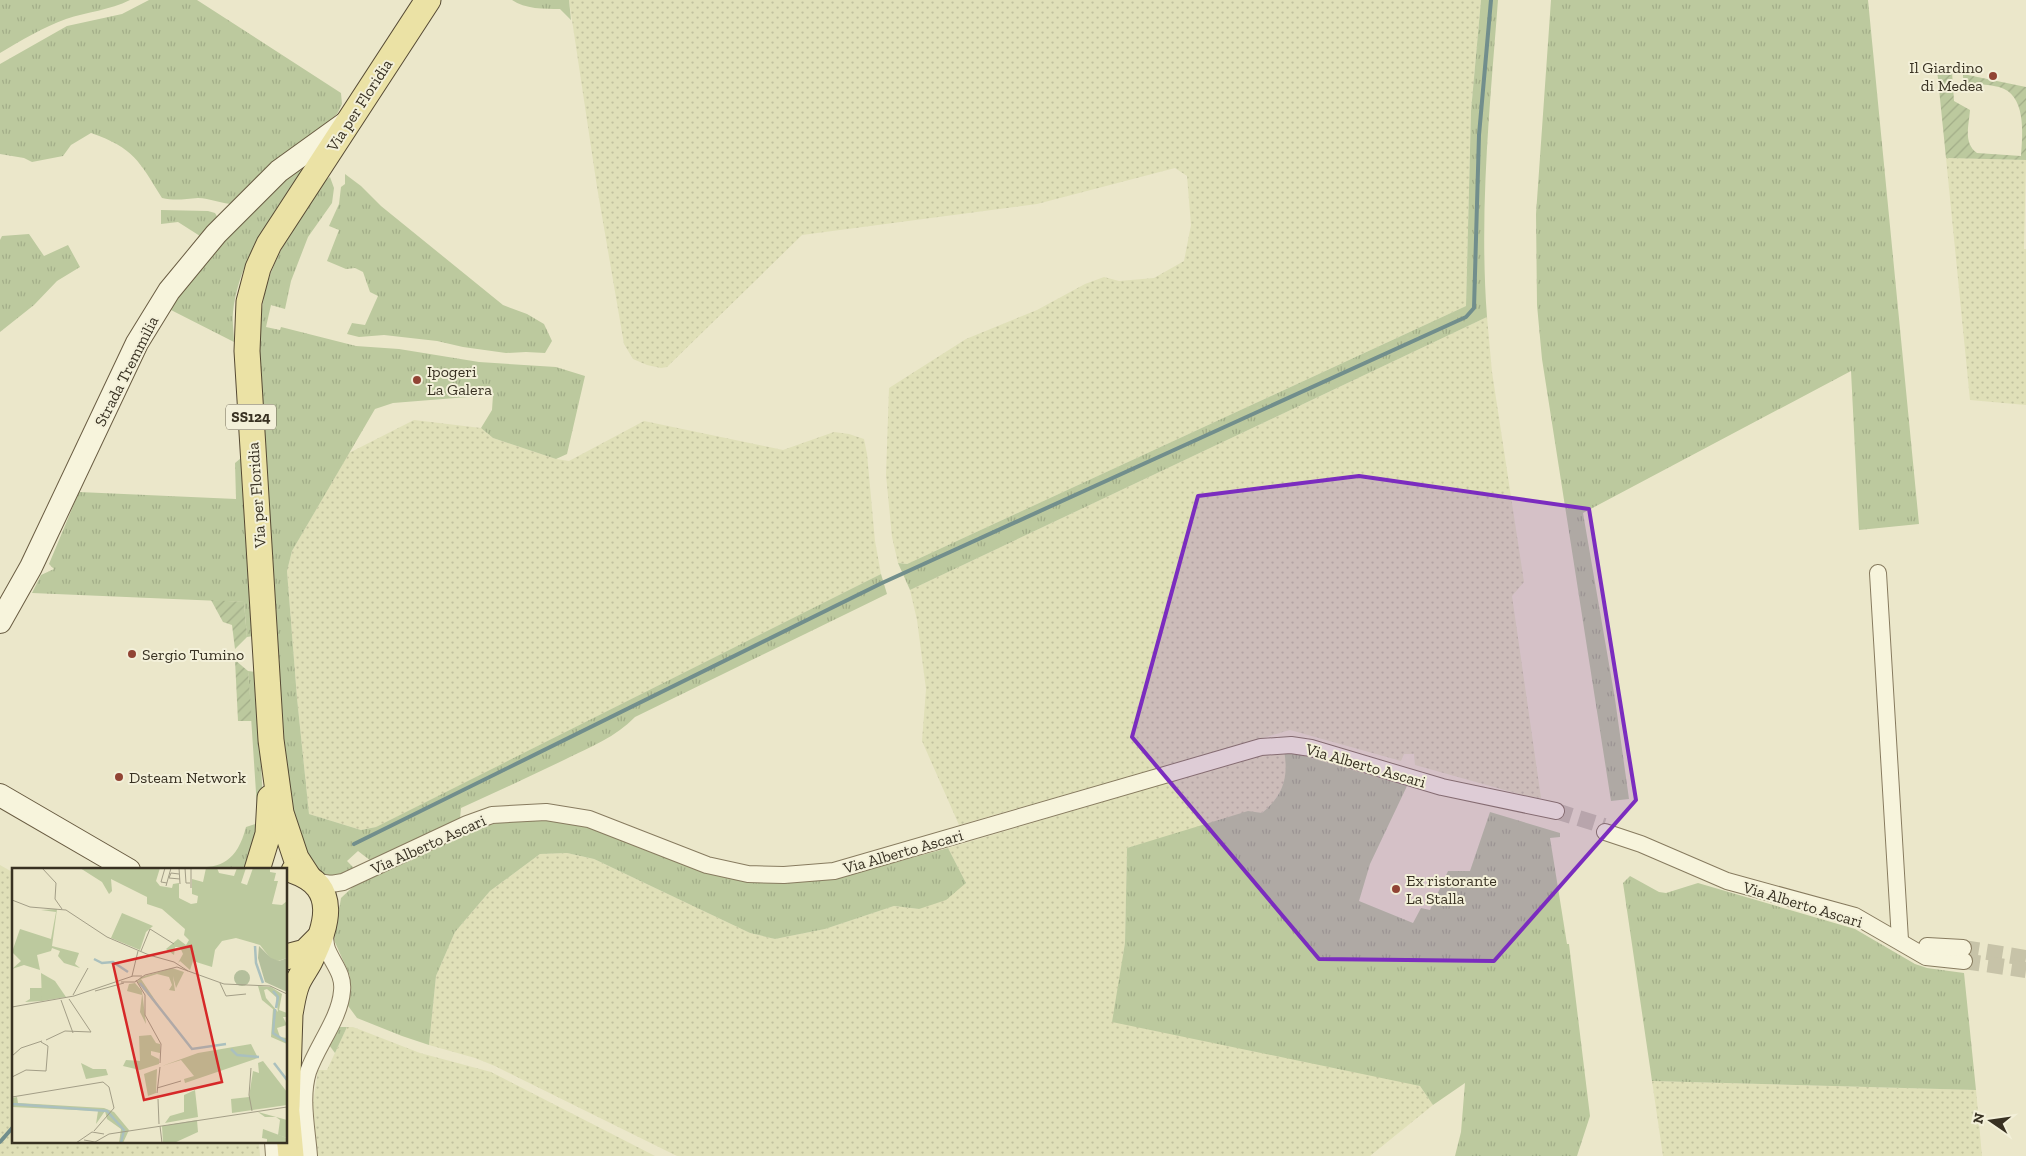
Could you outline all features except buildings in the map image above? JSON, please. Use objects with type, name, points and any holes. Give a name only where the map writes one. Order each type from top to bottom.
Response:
[{"type":"main road","name":"Via per Floridia","points":[[271,740],[247,351],[249,302],[258,268],[269,244],[428,0]]},
{"type":"main road","name":"Strada Tremmilia","points":[[0,622],[31,567],[137,343],[169,291],[216,234],[280,171],[350,120]]},
{"type":"main road","points":[[258,868],[268,834],[271,740]]},
{"type":"main road","points":[[271,740],[281,813],[302,876],[322,895],[324,925],[297,958],[296,985],[290,1014],[288,1060]]},
{"type":"main road","points":[[0,794],[125,868]]},
{"type":"main road","points":[[288,1130],[290,1156]]},
{"type":"street","points":[[1878,573],[1900,940]]},
{"type":"street","name":"Via Alberto Ascari","points":[[343,882],[467,824],[492,815],[546,812],[589,819],[707,866],[740,872],[784,875],[834,871],[1261,747],[1291,745],[1311,748],[1442,787],[1557,815]]},
{"type":"street","name":"Via Alberto Ascari","points":[[1605,829],[1663,845],[1705,872],[1727,881],[1855,916],[1900,940],[1927,951],[1963,958]]},
{"type":"street","points":[[302,876],[330,884],[343,882]]},
{"type":"street","points":[[309,1156],[304,1092],[308,1072],[336,1013],[342,993],[339,971],[326,947],[324,925],[333,894],[343,882]]},
{"type":"street","points":[[297,958],[331,964],[339,971]]},
{"type":"highlighted area","points":[[1359,476],[1589,509],[1636,800],[1494,961],[1319,959],[1132,737],[1198,496]]},
{"type":"green space","points":[[0,0],[130,0],[58,22],[32,34],[0,53]]},
{"type":"green space","points":[[149,0],[197,0],[341,93],[342,104],[337,114],[233,204],[202,198],[176,200],[162,198],[134,157],[117,144],[91,133],[71,145],[63,156],[32,162],[24,158],[0,154],[0,64],[67,26],[122,14]]},
{"type":"green space","points":[[512,0],[569,0],[571,20],[560,9],[529,7]]},
{"type":"green space","points":[[569,0],[1481,0],[1471,111],[1466,306],[907,564],[898,563],[892,537],[886,475],[889,388],[966,339],[1037,310],[1085,284],[1104,277],[1119,281],[1154,278],[1184,261],[1191,225],[1187,176],[1175,168],[1037,204],[802,235],[667,367],[661,368],[647,365],[633,359],[624,344],[597,187]]},
{"type":"green space","points":[[1481,0],[1498,0],[1486,158],[1484,238],[1487,317],[910,590],[898,563],[907,564],[1466,306],[1471,111]]},
{"type":"green space","points":[[1551,0],[1868,0],[1919,524],[1859,530],[1851,371],[1583,513],[1615,699],[1629,799],[1611,801],[1542,359],[1537,305],[1536,214]]},
{"type":"green space","points":[[1937,69],[1952,72],[1954,101],[1970,110],[1968,139],[1977,153],[2021,156],[2021,116],[2014,98],[2008,91],[1994,86],[1963,83],[1963,74],[2026,87],[2026,160],[1946,158]]},
{"type":"green space","points":[[1946,158],[2026,160],[2024,249],[2026,249],[2026,405],[1970,400]]},
{"type":"green space","points":[[298,166],[303,169],[259,237],[242,273],[233,312],[234,342],[169,309],[215,253]]},
{"type":"green space","points":[[345,174],[361,186],[381,206],[503,305],[527,314],[544,324],[552,341],[545,353],[506,353],[437,341],[384,335],[359,337],[347,334],[352,323],[365,325],[378,296],[370,292],[363,272],[355,268],[346,269],[327,261],[339,230],[329,226],[339,204],[341,187],[345,184]]},
{"type":"green space","points":[[330,177],[334,188],[332,203],[308,237],[291,281],[285,309],[271,305],[266,327],[280,330],[281,327],[356,346],[399,349],[479,362],[556,367],[585,376],[567,454],[556,459],[493,438],[481,428],[492,410],[493,395],[393,403],[375,409],[292,551],[287,571],[309,814],[361,830],[376,827],[881,574],[887,594],[635,717],[620,730],[593,746],[461,808],[460,819],[371,861],[358,851],[347,861],[353,867],[353,872],[332,877],[319,872],[288,826],[259,365],[262,310],[269,277],[282,248],[323,182]]},
{"type":"green space","points":[[161,210],[208,211],[215,213],[219,220],[200,236],[178,222],[161,224]]},
{"type":"green space","points":[[29,234],[44,256],[68,245],[80,267],[57,281],[34,305],[0,332],[0,240],[2,236]]},
{"type":"green space","points":[[1487,317],[1492,372],[1524,582],[1512,596],[1541,798],[1530,797],[1415,765],[1414,754],[1404,754],[1401,761],[1290,730],[959,825],[922,741],[926,689],[917,620],[910,590]]},
{"type":"green space","points":[[414,420],[481,428],[493,438],[556,459],[569,461],[644,421],[783,450],[834,432],[849,434],[864,439],[875,541],[881,574],[376,827],[361,830],[309,814],[287,571],[292,551],[349,453]]},
{"type":"green space","points":[[241,458],[253,636],[247,637],[244,602],[32,593],[41,575],[54,569],[49,564],[79,492],[236,499],[235,463]]},
{"type":"green space","points":[[211,600],[244,602],[247,637],[235,649],[232,625],[223,622]]},
{"type":"green space","points":[[235,660],[248,671],[252,721],[238,721]]},
{"type":"green space","points":[[248,671],[256,672],[264,820],[247,868],[202,868],[221,864],[229,859],[236,851],[246,827],[258,823]]},
{"type":"green space","points":[[1284,750],[1288,768],[1283,787],[1272,804],[1262,813],[1127,848],[1125,943],[1120,978],[1420,1086],[1433,1105],[1370,1156],[677,1156],[495,1066],[475,1058],[429,1045],[436,976],[455,932],[490,891],[540,854],[567,853],[594,859],[750,933],[775,939],[825,929],[894,906],[918,909],[966,883],[948,848],[1257,756]]},
{"type":"green space","points":[[1284,750],[1407,786],[1370,864],[1359,901],[1413,923],[1421,908],[1430,910],[1448,871],[1470,871],[1490,812],[1560,833],[1560,837],[1550,838],[1567,944],[1569,944],[1590,1116],[1577,1156],[1455,1156],[1461,1132],[1465,1083],[1433,1105],[1420,1086],[1112,1022],[1125,943],[1127,848],[1248,811],[1262,813],[1275,800],[1283,785],[1286,769]]},
{"type":"green space","points":[[545,819],[589,826],[642,849],[705,872],[750,882],[817,881],[852,874],[948,848],[966,883],[946,900],[919,909],[894,906],[825,929],[775,939],[750,933],[594,859],[567,853],[540,854],[490,891],[455,932],[436,976],[429,1045],[357,1018],[346,1003],[350,976],[334,940],[341,898],[358,882],[478,828],[509,820]]},
{"type":"green space","points":[[0,865],[12,872],[12,1144],[259,1144],[260,1156],[0,1156]]},
{"type":"green space","points":[[1630,876],[1659,892],[1666,893],[1698,883],[1855,929],[1915,964],[1927,968],[1964,973],[1976,1090],[1652,1081],[1623,883]]},
{"type":"green space","points":[[337,1027],[347,1027],[335,1053],[329,1045]]},
{"type":"green space","points":[[347,1027],[353,1027],[420,1053],[491,1072],[655,1156],[317,1156],[313,1103],[318,1070],[327,1070]]},
{"type":"green space","points":[[1652,1081],[1976,1090],[1982,1156],[1663,1156]]},
{"type":"waterway","points":[[354,844],[882,583],[1466,317],[1474,308],[1479,135],[1491,0]]},
{"type":"waterway","points":[[0,1142],[12,1128]]},
{"type":"tunnel","points":[[1556,811],[1604,826]]},
{"type":"tunnel","points":[[1963,948],[2026,958]]},
{"type":"tunnel","points":[[1964,961],[2026,970]]},
{"type":"place","name":"Il Giardino di Medea","points":[[1993,76]]},
{"type":"place","name":"Ipogeri La Galera","points":[[417,380]]},
{"type":"place","name":"Sergio Tumino","points":[[132,654]]},
{"type":"place","name":"Dsteam Network","points":[[119,777]]},
{"type":"place","name":"Ex ristorante La Stalla","points":[[1396,889]]}]
